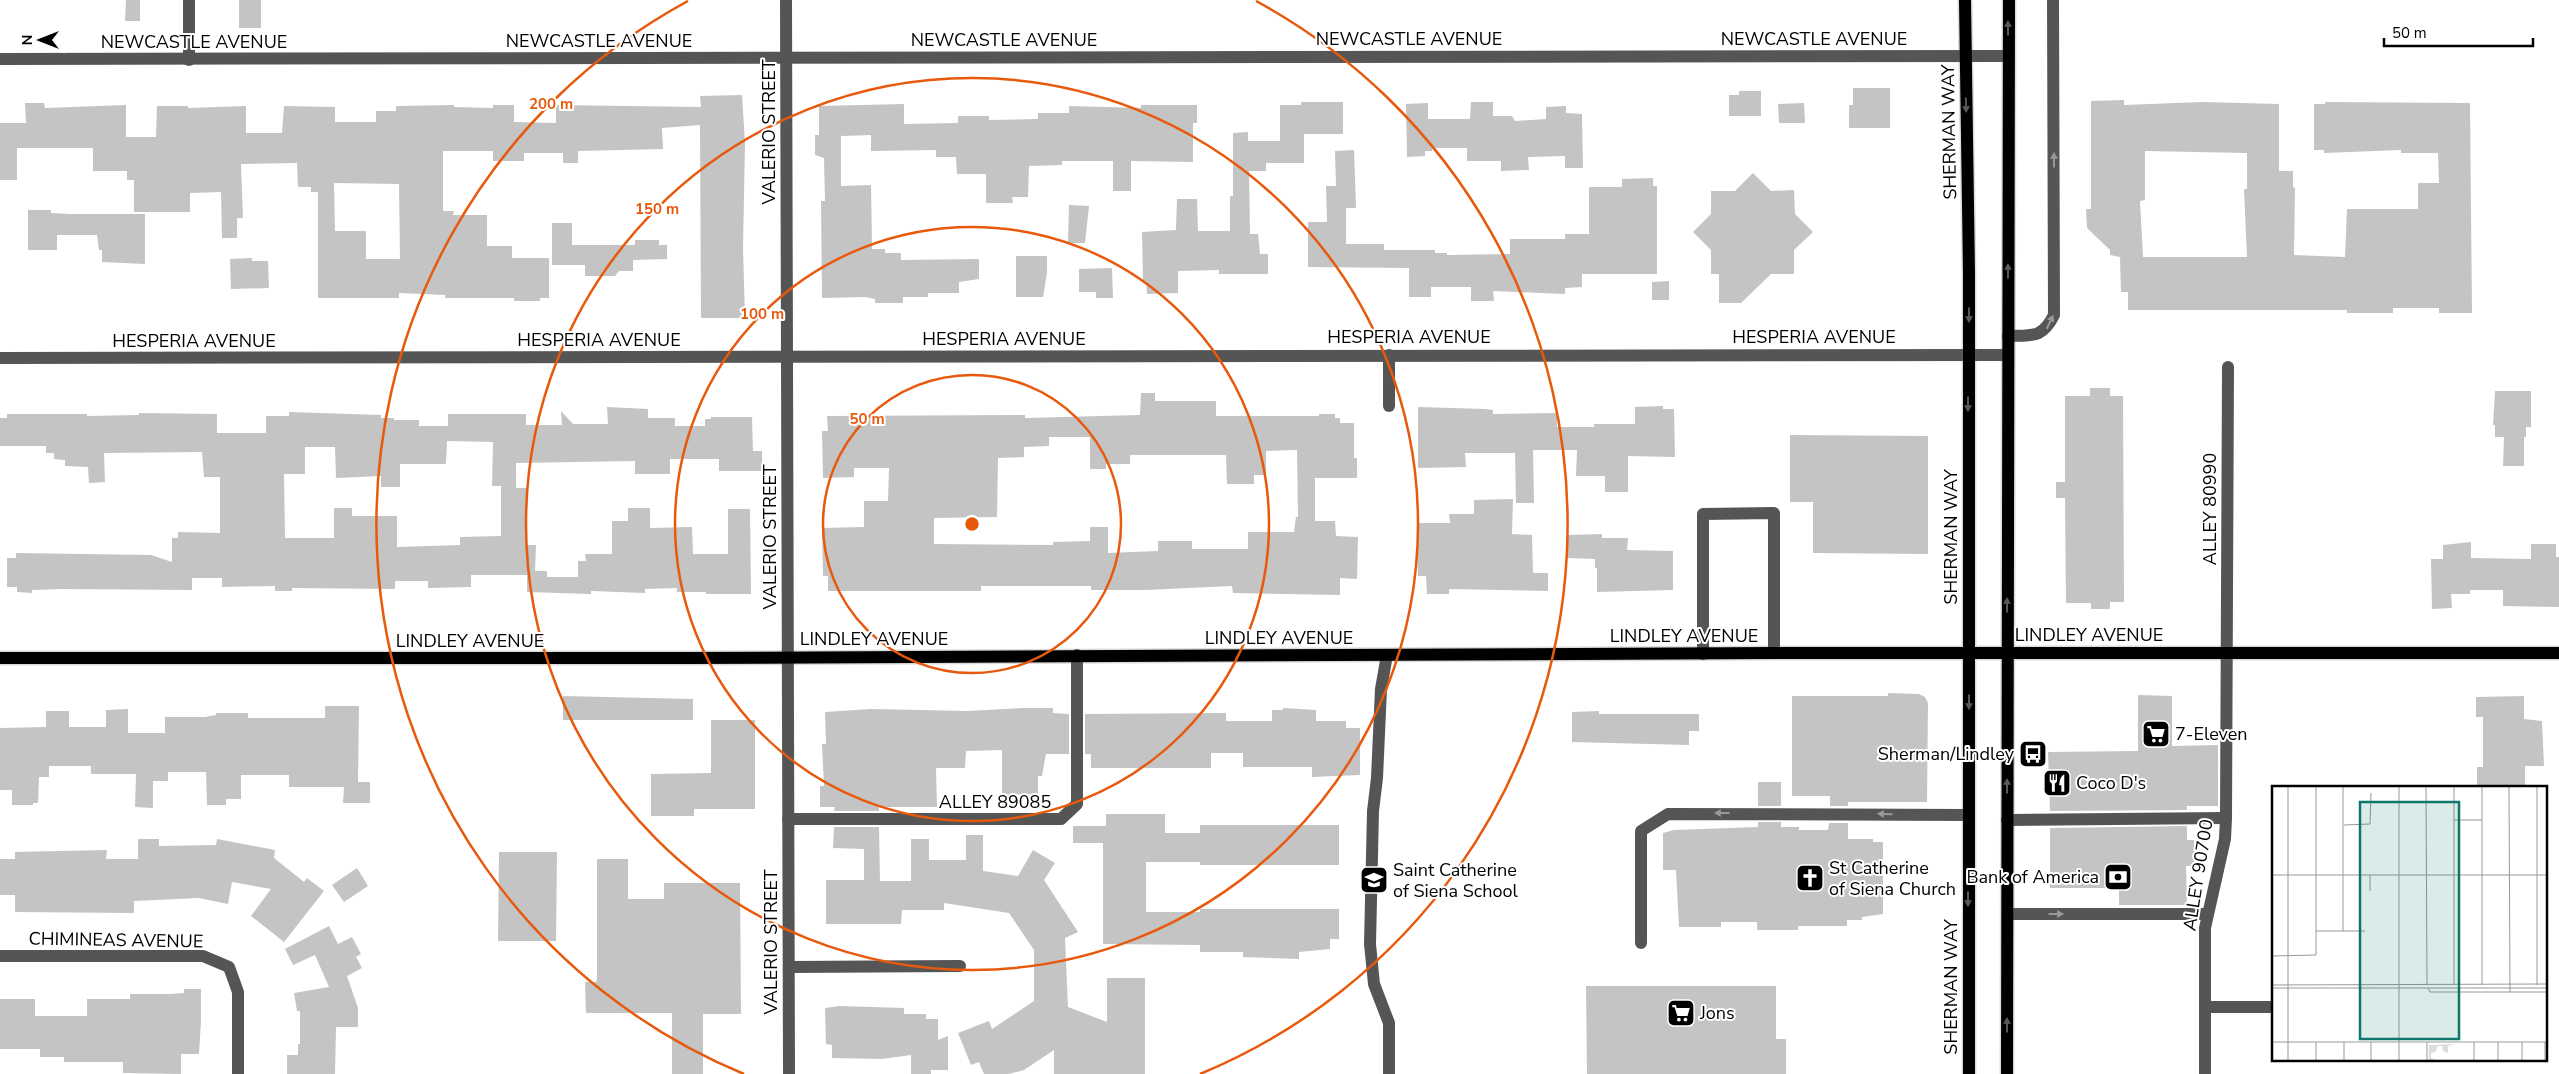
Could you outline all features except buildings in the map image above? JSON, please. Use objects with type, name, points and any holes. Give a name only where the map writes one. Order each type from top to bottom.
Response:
[{"type":"main road","name":"SHERMAN WAY","points":[[1965,0],[1968,355],[1969,1074]]},
{"type":"main road","points":[[2007,1074],[2008,0]]},
{"type":"main road","name":"LINDLEY AVENUE","points":[[0,658],[2227,652],[2559,653]]},
{"type":"street","points":[[189,0],[189,60]]},
{"type":"street","name":"VALERIO STREET","points":[[786,0],[789,1074]]},
{"type":"street","points":[[2008,336],[2036,335],[2047,330],[2054,315],[2053,0]]},
{"type":"street","name":"NEWCASTLE AVENUE","points":[[0,59],[2008,56]]},
{"type":"street","points":[[1389,355],[1389,406]]},
{"type":"street","name":"HESPERIA AVENUE","points":[[0,358],[2008,355]]},
{"type":"street","name":"ALLEY 80990","points":[[2227,652],[2228,367]]},
{"type":"street","points":[[1703,654],[1703,514],[1774,513],[1774,653]]},
{"type":"street","name":"ALLEY 90700","points":[[2205,1074],[2206,914],[2225,838],[2227,652]]},
{"type":"street","points":[[1387,655],[1381,689],[1378,778],[1373,811],[1370,944],[1374,984],[1389,1023],[1389,1074]]},
{"type":"street","name":"ALLEY 89085","points":[[788,819],[1061,819],[1077,804],[1077,656]]},
{"type":"street","points":[[1641,943],[1641,831],[1668,814],[1969,815]]},
{"type":"street","points":[[2007,820],[2226,818]]},
{"type":"street","points":[[2008,914],[2206,914]]},
{"type":"street","name":"CHIMINEAS AVENUE","points":[[0,956],[203,956],[229,967],[238,992],[238,1074]]},
{"type":"street","points":[[789,967],[960,966]]},
{"type":"street","points":[[2205,1006],[2272,1007]]},
{"type":"place","name":"7-Eleven","points":[[2156,734]]},
{"type":"place","name":"Sherman/Lindley","points":[[2033,754]]},
{"type":"place","name":"Coco D's","points":[[2057,783]]},
{"type":"place","name":"Bank of America","points":[[2118,877]]},
{"type":"place","name":"St Catherine of Siena Church","points":[[1810,878]]},
{"type":"place","name":"Saint Catherine of Siena School","points":[[1374,880]]},
{"type":"place","name":"Jons","points":[[1681,1013]]}]
